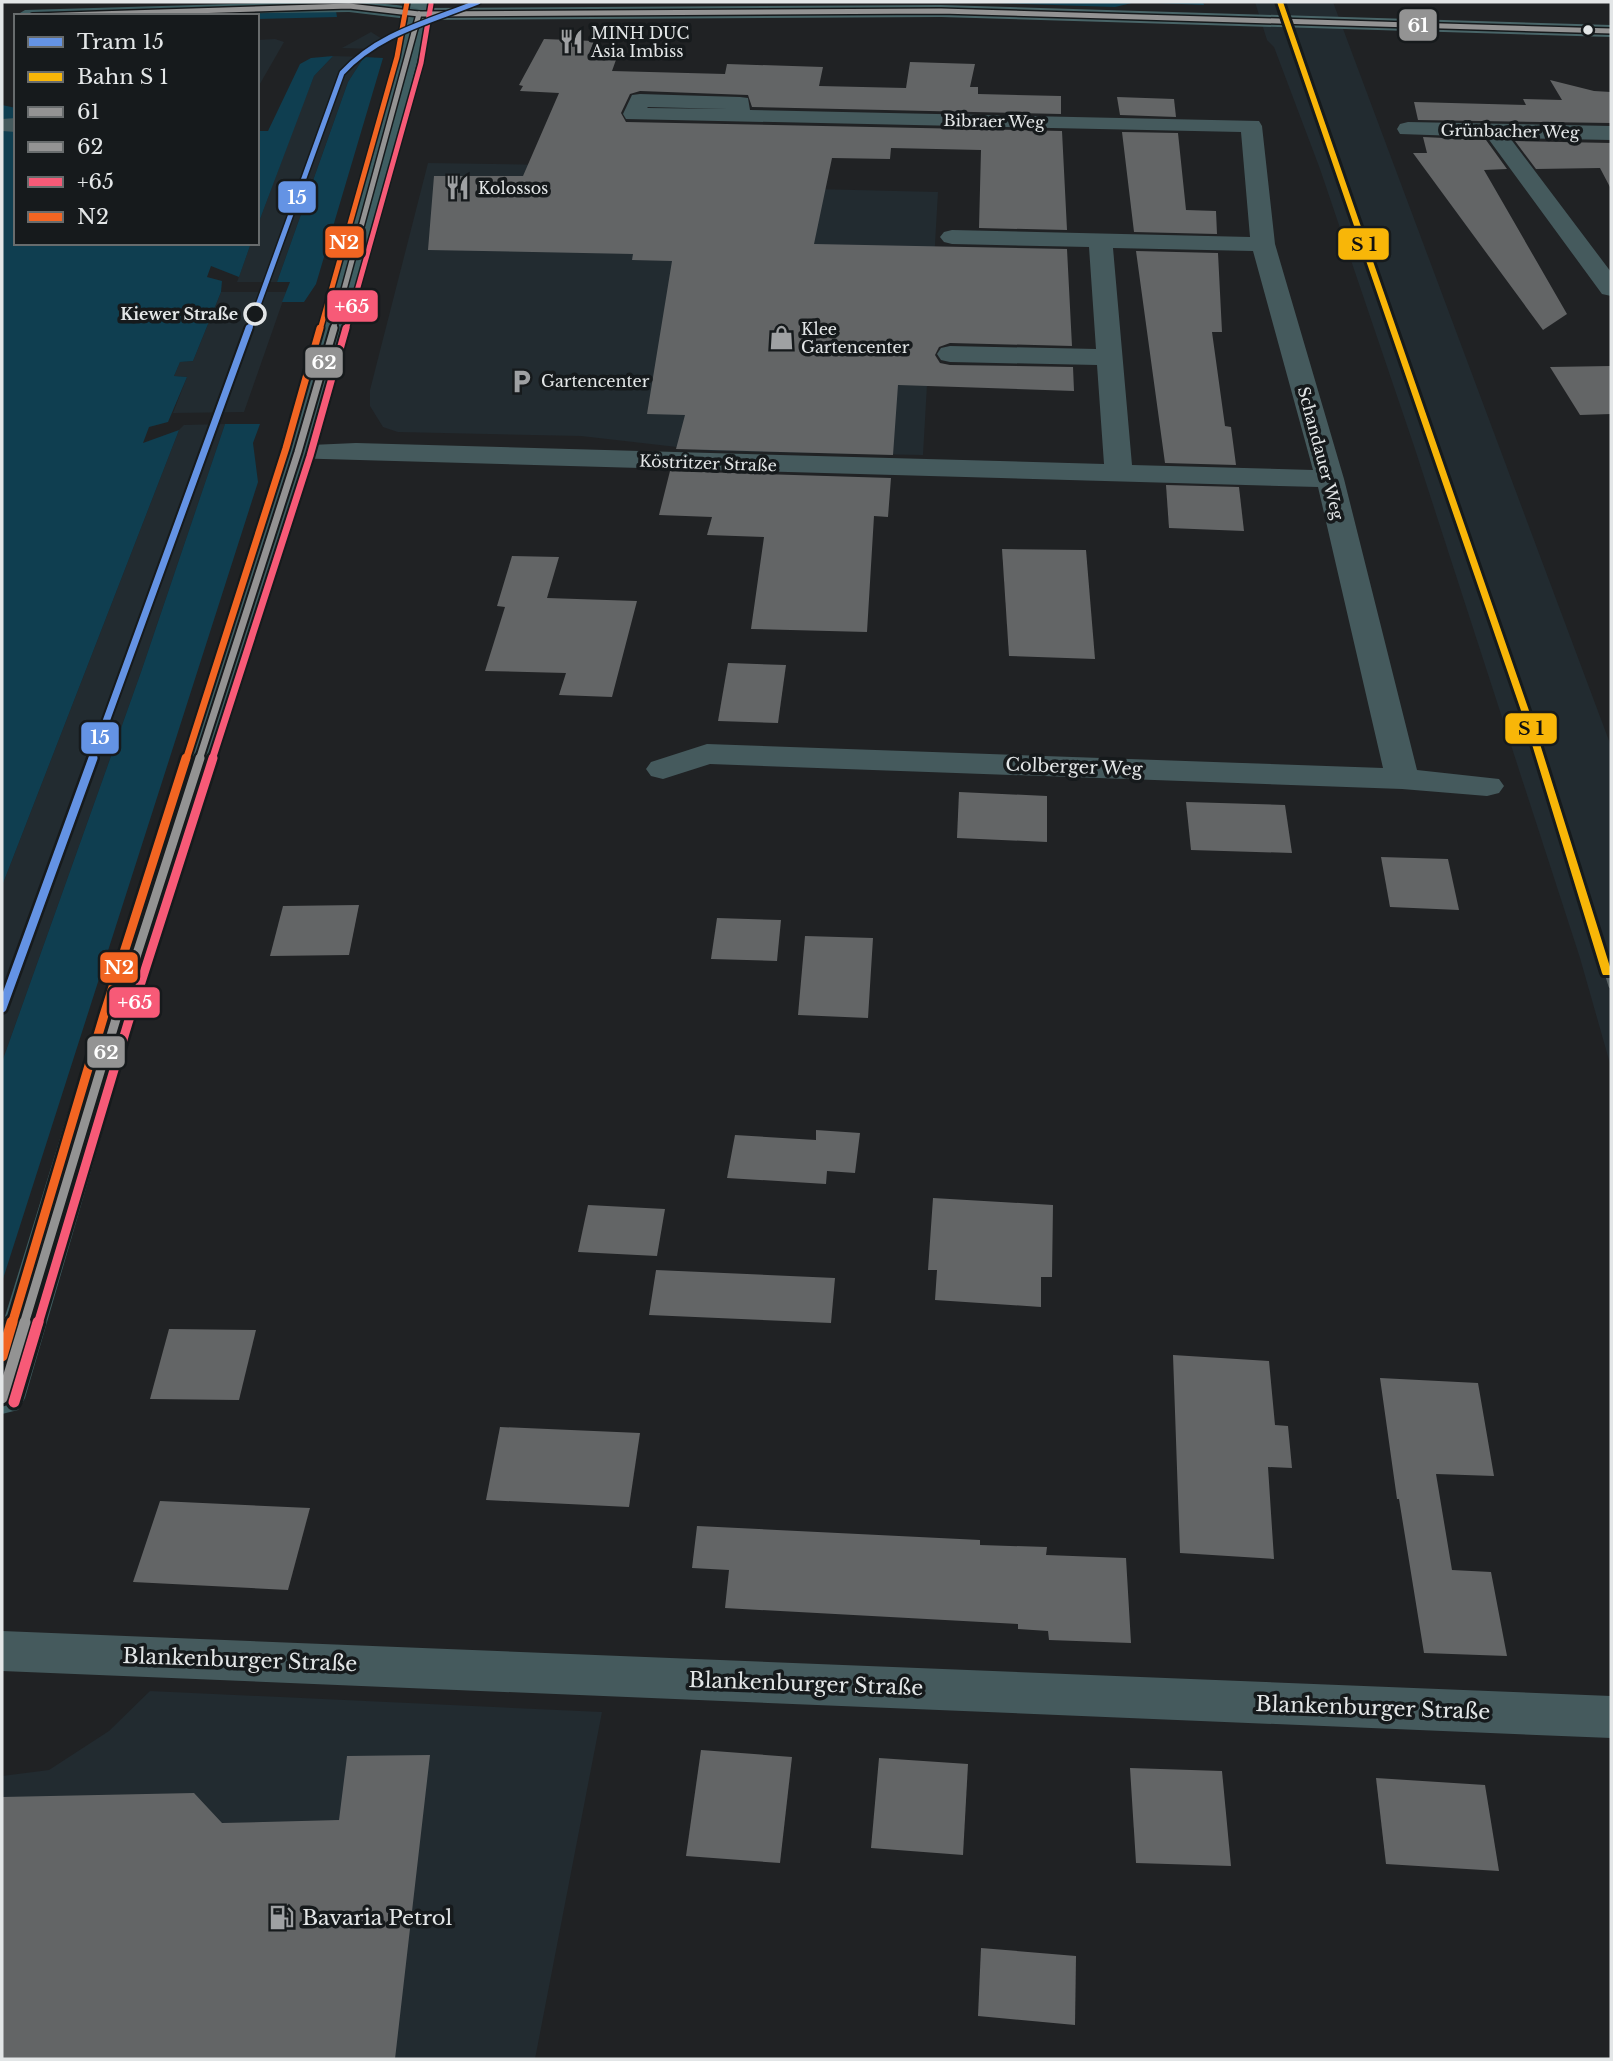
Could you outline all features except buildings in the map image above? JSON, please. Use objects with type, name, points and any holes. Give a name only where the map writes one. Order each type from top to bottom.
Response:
[{"type":"main road","points":[[90,14],[349,6],[419,8]]},
{"type":"main road","points":[[259,26],[378,22],[419,8]]},
{"type":"main road","points":[[2,1398],[120,1006],[298,452],[373,190],[419,8]]},
{"type":"street","points":[[419,8],[887,11],[1611,31]]},
{"type":"street","name":"Bibraer Weg","points":[[738,116],[1251,126]]},
{"type":"street","name":"Schandauer Weg","points":[[1251,126],[1263,244],[1330,479],[1402,779]]},
{"type":"street","name":"Grünbacher Weg","points":[[1408,129],[1611,133]]},
{"type":"street","points":[[1494,131],[1602,266],[1611,289]]},
{"type":"street","points":[[952,237],[1263,244]]},
{"type":"street","points":[[1100,240],[1107,357],[1119,474]]},
{"type":"street","points":[[950,354],[1107,357]]},
{"type":"street","name":"Köstritzer Straße","points":[[298,452],[384,452],[1330,479]]},
{"type":"street","name":"Colberger Weg","points":[[663,769],[707,754],[1402,779],[1487,786]]},
{"type":"street","name":"Blankenburger Straße","points":[[2,1651],[1611,1717]]},
{"type":"shaded area","points":[[968,2],[1136,2],[1115,7]]},
{"type":"shaded area","points":[[1136,2],[1203,2],[1204,5]]},
{"type":"shaded area","points":[[1255,2],[1333,2],[1611,746],[1611,1067],[1580,958],[1414,446],[1320,169],[1274,47],[1267,40]]},
{"type":"shaded area","points":[[336,11],[337,17],[259,19],[259,14],[236,14]]},
{"type":"shaded area","points":[[371,32],[387,42],[375,49],[342,48]]},
{"type":"shaded area","points":[[275,39],[284,42],[259,86],[259,40]]},
{"type":"shaded area","points":[[333,56],[364,57],[348,82],[277,282],[237,282],[250,245],[259,245],[259,222],[314,76]]},
{"type":"shaded area","points":[[333,56],[314,76],[259,222],[259,131],[268,131],[300,64],[311,58]]},
{"type":"shaded area","points":[[364,57],[383,58],[316,284],[304,302],[282,302],[290,282],[277,282],[348,82]]},
{"type":"shaded area","points":[[2,105],[14,108],[14,245],[250,245],[239,277],[211,266],[207,277],[222,281],[221,292],[193,361],[180,362],[174,376],[187,377],[168,422],[149,427],[143,443],[179,430],[2,886]]},
{"type":"shaded area","points":[[428,163],[611,166],[608,184],[938,192],[923,455],[712,451],[581,436],[398,432],[383,427],[370,406],[370,390]]},
{"type":"shaded area","points":[[221,292],[286,292],[244,412],[173,413],[187,377],[174,376],[180,362],[193,361]]},
{"type":"shaded area","points":[[225,424],[141,672],[2,1062],[2,886],[179,430],[184,425]]},
{"type":"shaded area","points":[[225,424],[260,424],[253,443],[258,482],[2,1282],[2,1062],[141,672]]},
{"type":"shaded area","name":"Bavaria Petrol","points":[[150,1691],[602,1712],[535,2059],[2,2059],[2,1776],[49,1770],[109,1731]]},
{"type":"railway","points":[[1607,973],[1611,986]]},
{"type":"tram line","name":"15","points":[[2,1008],[342,73],[356,59],[387,37],[478,2]]},
{"type":"transit line","name":"N2","points":[[2,1356],[104,1015],[286,448],[397,57],[407,2]]},
{"type":"transit line","points":[[1280,2],[1531,728],[1607,973]]},
{"type":"transit line","name":"+65","points":[[14,1402],[128,1023],[310,456],[421,63],[431,4]]},
{"type":"transit line","name":"62","points":[[96,14],[349,6],[419,14]]},
{"type":"transit line","name":"61","points":[[419,14],[941,11],[1611,31]]},
{"type":"transit line","name":"62","points":[[2,1398],[116,1019],[298,452],[368,210],[419,14]]},
{"type":"place","name":"MINH DUC Asia Imbiss","points":[[571,42]]},
{"type":"place","name":"Kolossos","points":[[458,188]]},
{"type":"place","name":"Kiewer Straße","points":[[255,314]]},
{"type":"place","name":"Klee Gartencenter","points":[[781,338]]},
{"type":"place","name":"Gartencenter","points":[[521,381]]},
{"type":"place","name":"Bavaria Petrol","points":[[282,1918]]}]
